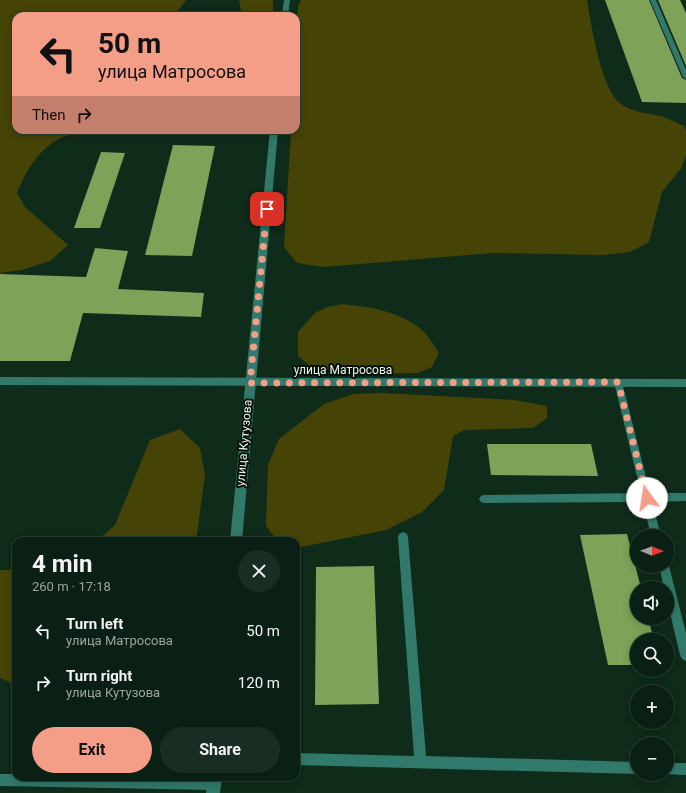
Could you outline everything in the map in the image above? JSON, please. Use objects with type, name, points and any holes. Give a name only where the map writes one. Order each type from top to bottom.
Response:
[{"type":"street","points":[[286,12],[287,0]]},
{"type":"street","name":"улица Кутузова","points":[[236,537],[274,134]]},
{"type":"street","name":"улица Матросова","points":[[0,381],[250,383],[686,383]]},
{"type":"lane","points":[[653,0],[686,77]]},
{"type":"lane","points":[[618,382],[654,529]]},
{"type":"lane","points":[[484,499],[686,498]]},
{"type":"lane","points":[[403,537],[420,762]]},
{"type":"lane","points":[[666,573],[686,655]]},
{"type":"lane","points":[[300,759],[630,768]]},
{"type":"lane","points":[[674,769],[686,770]]},
{"type":"lane","points":[[0,780],[12,780]]},
{"type":"lane","points":[[43,781],[214,785]]},
{"type":"shaded area","points":[[0,0],[186,0],[177,12],[12,12],[12,134],[74,134],[57,140],[42,151],[30,167],[17,193],[25,207],[68,245],[50,261],[22,270],[0,273]]},
{"type":"shaded area","points":[[239,0],[273,0],[273,12],[241,12]]},
{"type":"shaded area","points":[[301,0],[587,0],[598,56],[608,85],[614,96],[626,107],[636,111],[664,117],[684,126],[686,131],[686,155],[682,167],[662,192],[649,242],[630,252],[604,255],[492,253],[324,267],[297,263],[284,247],[291,134],[300,134],[300,12],[298,12],[298,6]]},
{"type":"shaded area","points":[[342,304],[364,307],[394,314],[404,318],[425,332],[439,353],[432,367],[418,373],[355,374],[324,370],[309,365],[298,356],[298,332],[315,313],[327,307]]},
{"type":"shaded area","points":[[384,393],[514,400],[547,406],[547,418],[533,428],[464,430],[453,436],[444,490],[422,512],[386,530],[300,547],[300,537],[275,537],[266,526],[268,465],[279,439],[324,404],[353,394]]},
{"type":"shaded area","points":[[180,429],[200,448],[205,475],[197,537],[102,537],[115,525],[150,440]]},
{"type":"shaded area","points":[[0,570],[12,570],[12,683],[0,678]]},
{"type":"building","points":[[605,0],[649,0],[682,78],[686,80],[686,103],[642,102]]},
{"type":"building","points":[[658,0],[680,0],[686,13],[686,66]]},
{"type":"building","points":[[173,145],[215,146],[192,256],[145,255]]},
{"type":"building","points":[[101,152],[125,153],[100,228],[74,228]]},
{"type":"building","points":[[95,248],[128,251],[118,289],[204,293],[201,317],[83,313],[70,361],[0,361],[0,274],[86,277]]},
{"type":"building","points":[[487,444],[591,444],[598,476],[491,475]]},
{"type":"building","points":[[627,534],[630,546],[630,573],[637,573],[639,581],[630,581],[630,625],[650,625],[652,633],[630,633],[630,665],[608,665],[580,535]]},
{"type":"building","points":[[374,566],[379,704],[315,705],[316,567]]},
{"type":"route","points":[[267,209],[250,383],[618,382],[647,498]]}]
